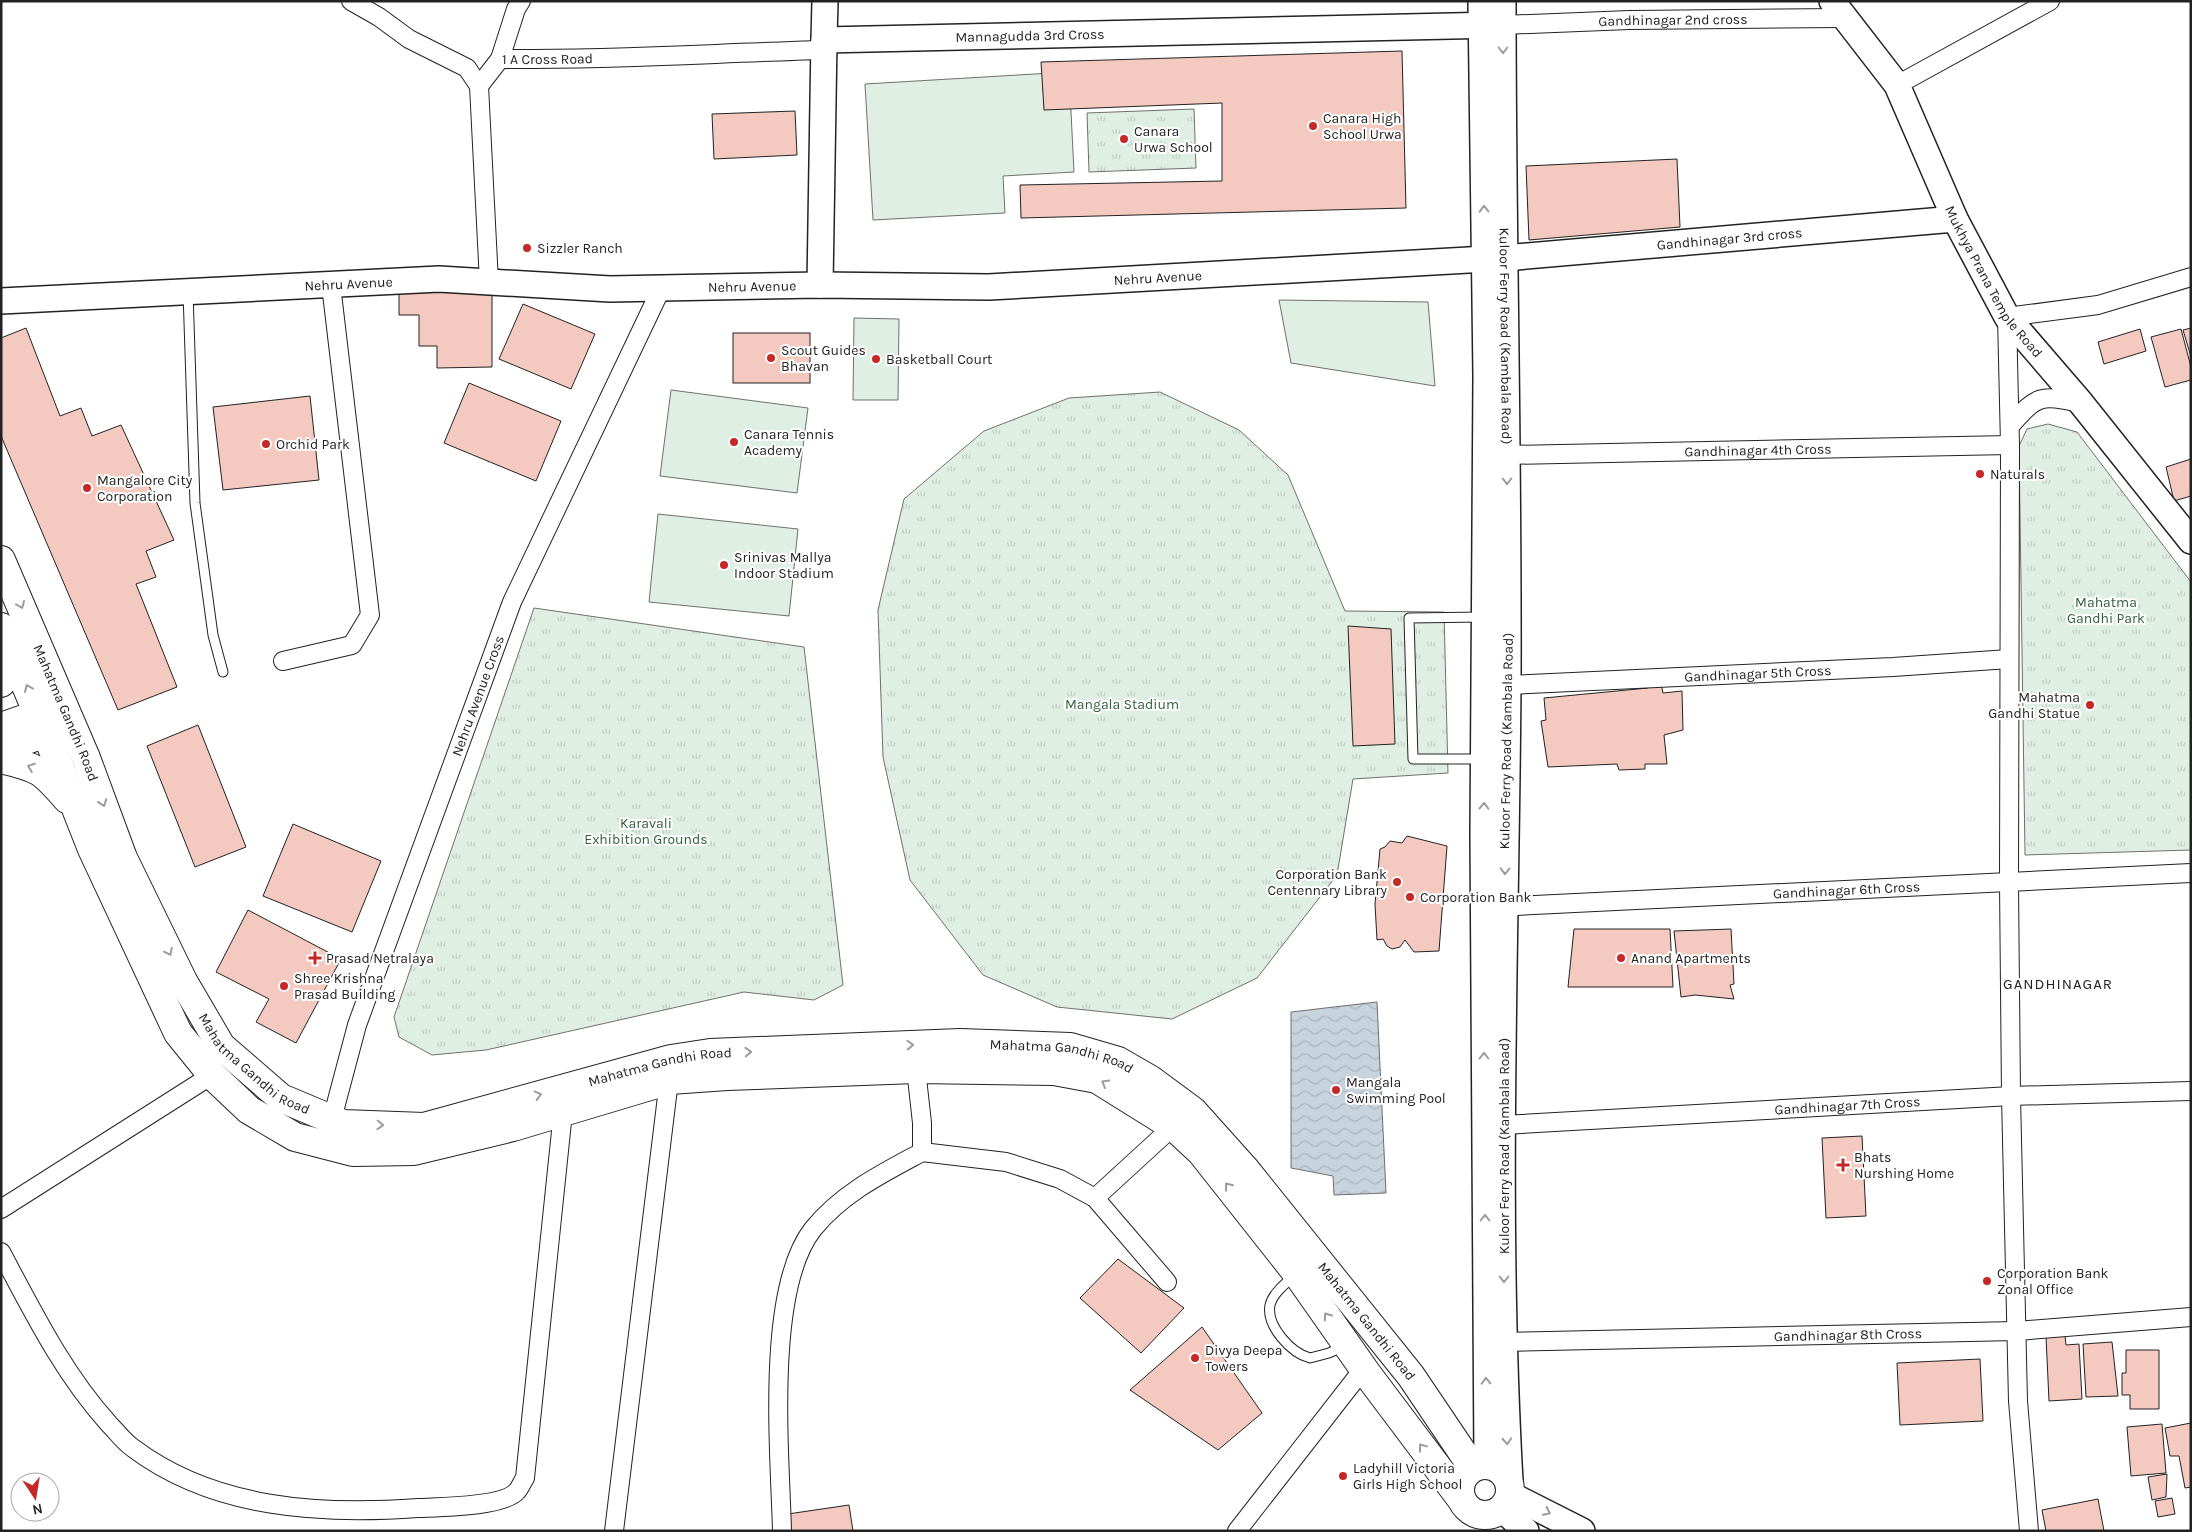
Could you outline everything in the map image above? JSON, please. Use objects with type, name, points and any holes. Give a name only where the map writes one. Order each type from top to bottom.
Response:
[{"type":"main road","name":"Mahatma Gandhi Road","points":[[1,560],[55,718],[77,812],[96,858],[178,1033],[212,1075],[249,1110],[295,1137],[353,1152],[414,1150],[513,1127],[563,1112],[710,1053],[952,1044],[1070,1047],[1118,1061],[1151,1080],[1182,1118],[1201,1152],[1297,1273],[1467,1513]]},
{"type":"main road","name":"Mahatma Gandhi Road","points":[[3,631],[55,718],[184,981],[221,1046],[281,1098],[343,1124],[424,1127],[671,1070],[727,1076],[916,1069],[1054,1071],[1097,1079],[1182,1118],[1245,1169],[1411,1376],[1480,1466]]},
{"type":"main road","points":[[1,683],[3,631]]},
{"type":"main road","points":[[1,728],[55,718]]},
{"type":"main road","points":[[1,750],[55,718]]},
{"type":"main road","points":[[1,759],[34,767],[50,779],[77,812]]},
{"type":"main road","points":[[1480,1466],[1501,1470],[1505,1505],[1488,1515],[1467,1513],[1460,1485],[1467,1472],[1480,1466]]},
{"type":"street","points":[[351,1],[379,16],[409,39],[467,68],[479,86],[489,282]]},
{"type":"street","points":[[500,59],[516,9],[521,1]]},
{"type":"street","points":[[820,285],[824,1]]},
{"type":"street","points":[[1897,85],[2050,1]]},
{"type":"street","name":"Mukhya Prana Temple Road","points":[[1838,10],[1897,85],[1955,219],[2007,317],[2081,403],[2190,540]]},
{"type":"street","name":"Gandhinagar 2nd cross","points":[[1492,13],[1629,20],[1838,10]]},
{"type":"street","name":"Mannagudda 3rd Cross","points":[[824,45],[1492,13]]},
{"type":"street","name":"Kuloor Ferry Road (Kambala Road)","points":[[1492,13],[1494,258],[1486,617],[1485,759],[1504,1125],[1503,1342],[1505,1505]]},
{"type":"street","name":"1 A Cross Road","points":[[479,86],[500,59],[576,60],[824,45]]},
{"type":"street","name":"Gandhinagar 3rd cross","points":[[1494,258],[1955,219]]},
{"type":"street","name":"Kuloor Ferry Road (Kambala Road)","points":[[1480,1466],[1494,907],[1508,685],[1507,455],[1494,258]]},
{"type":"street","name":"Nehru Avenue","points":[[1,301],[439,279],[610,289],[820,285],[989,287],[1494,258]]},
{"type":"street","points":[[2029,1531],[2018,1401],[2011,1096],[2008,658],[2010,426],[2007,317],[2098,305],[2191,277]]},
{"type":"street","points":[[283,661],[352,645],[370,615],[331,285]]},
{"type":"street","name":"Nehru Avenue Cross","points":[[332,1120],[357,1024],[512,602],[661,289]]},
{"type":"street","points":[[2010,426],[2029,404],[2047,396],[2081,403]]},
{"type":"street","name":"Gandhinagar 4th Cross","points":[[1507,455],[2010,445]]},
{"type":"street","name":"Gandhinagar 5th Cross","points":[[1508,685],[1893,668],[2008,658]]},
{"type":"street","name":"Gandhinagar 6th Cross","points":[[1494,907],[2191,873]]},
{"type":"street","points":[[916,1069],[922,1123],[922,1152]]},
{"type":"street","points":[[614,1531],[671,1070]]},
{"type":"street","points":[[1,1209],[212,1075]]},
{"type":"street","name":"Gandhinagar 7th Cross","points":[[1504,1125],[2011,1096],[2191,1091]]},
{"type":"street","points":[[1,1252],[47,1340],[92,1405],[131,1448],[183,1480],[216,1492],[299,1509],[378,1511],[491,1503],[516,1492],[524,1478],[563,1112]]},
{"type":"street","points":[[1095,1198],[1182,1118]]},
{"type":"street","points":[[782,1531],[779,1354],[793,1267],[800,1248],[814,1228],[845,1198],[867,1181],[922,1152],[1006,1162],[1024,1166],[1060,1179],[1095,1198],[1167,1282]]},
{"type":"street","name":"Gandhinagar 8th Cross","points":[[1503,1342],[2017,1331],[2191,1317]]},
{"type":"street","points":[[1237,1531],[1357,1377],[1368,1375]]},
{"type":"street","points":[[1505,1505],[1526,1531]]},
{"type":"street","points":[[1505,1505],[1582,1531]]},
{"type":"lane","points":[[188,292],[195,503],[213,635],[223,672]]},
{"type":"lane","points":[[1485,759],[1414,759],[1409,618],[1486,617]]},
{"type":"lane","points":[[1297,1273],[1278,1292],[1270,1306],[1271,1318],[1280,1334],[1293,1350],[1310,1358],[1329,1353],[1347,1344]]},
{"type":"green space","points":[[1069,72],[1074,172],[1003,176],[1005,213],[873,220],[865,84]]},
{"type":"green space","points":[[1194,109],[1196,168],[1089,172],[1087,113]]},
{"type":"green space","points":[[1279,300],[1428,302],[1435,386],[1291,363]]},
{"type":"green space","name":"Basketball Court","points":[[854,318],[899,319],[898,400],[853,400]]},
{"type":"green space","name":"Canara Tennis Academy","points":[[671,390],[808,408],[797,493],[660,476]]},
{"type":"green space","name":"Mangala Stadium","points":[[1160,392],[1239,430],[1288,475],[1345,611],[1444,612],[1448,773],[1353,779],[1337,875],[1257,978],[1172,1019],[1057,1007],[983,975],[910,880],[883,757],[878,610],[904,499],[984,431],[1069,398]]},
{"type":"green space","name":"Mahatma Gandhi Park","points":[[2048,424],[2077,432],[2191,582],[2191,850],[2025,855],[2019,446],[2027,429]]},
{"type":"green space","name":"Srinivas Mallya Indoor Stadium","points":[[658,514],[798,529],[789,616],[649,602]]},
{"type":"green space","name":"Karavali Exhibition Grounds","points":[[534,608],[804,647],[843,985],[814,1000],[744,992],[486,1050],[432,1055],[399,1037],[394,1017]]},
{"type":"water","name":"Mangala Swimming Pool","points":[[1377,1002],[1386,1193],[1334,1195],[1333,1176],[1291,1168],[1291,1012]]},
{"type":"building","name":"Canara High School Urwa","points":[[1402,51],[1406,208],[1021,218],[1020,185],[1222,181],[1222,103],[1044,110],[1041,62]]},
{"type":"building","points":[[795,111],[797,155],[714,159],[712,114]]},
{"type":"building","points":[[1677,159],[1680,227],[1529,240],[1526,166]]},
{"type":"building","points":[[399,290],[492,290],[492,367],[437,368],[437,346],[419,346],[419,315],[399,315]]},
{"type":"building","points":[[523,304],[595,334],[571,389],[499,359]]},
{"type":"building","name":"Mangalore City Corporation","points":[[26,328],[60,416],[81,408],[92,436],[121,425],[174,540],[146,551],[156,577],[136,584],[177,687],[118,710],[1,436],[1,338]]},
{"type":"building","points":[[2191,328],[2191,357],[2183,330]]},
{"type":"building","points":[[2140,329],[2146,351],[2104,364],[2098,342]]},
{"type":"building","points":[[2181,329],[2191,367],[2191,380],[2165,387],[2151,337]]},
{"type":"building","name":"Scout Guides Bhavan","points":[[733,333],[810,333],[810,383],[733,383]]},
{"type":"building","points":[[469,383],[561,421],[536,481],[444,443]]},
{"type":"building","name":"Orchid Park","points":[[310,396],[319,480],[223,490],[213,407]]},
{"type":"building","points":[[2191,459],[2191,496],[2174,501],[2166,467]]},
{"type":"building","points":[[1348,626],[1391,629],[1395,744],[1353,746]]},
{"type":"building","points":[[1661,683],[1663,693],[1682,691],[1683,730],[1664,735],[1667,764],[1645,764],[1645,769],[1619,770],[1617,764],[1548,767],[1541,721],[1546,720],[1544,698],[1648,688],[1648,685]]},
{"type":"building","points":[[198,725],[246,847],[195,867],[147,746]]},
{"type":"building","points":[[293,824],[381,861],[352,932],[263,896]]},
{"type":"building","name":"Corporation Bank","points":[[1407,836],[1447,846],[1439,951],[1414,952],[1405,940],[1400,947],[1392,949],[1387,946],[1383,939],[1377,940],[1375,904],[1380,849],[1385,847],[1390,841],[1402,843]]},
{"type":"building","name":"Shree Krishna Prasad Building","points":[[248,910],[341,959],[296,1043],[256,1022],[269,999],[216,972]]},
{"type":"building","name":"Anand Apartments","points":[[1574,929],[1670,929],[1673,987],[1568,987]]},
{"type":"building","points":[[1731,929],[1734,984],[1730,985],[1734,999],[1695,995],[1681,997],[1674,931]]},
{"type":"building","points":[[1862,1136],[1866,1216],[1826,1218],[1822,1138]]},
{"type":"building","points":[[1118,1259],[1184,1308],[1141,1353],[1080,1298]]},
{"type":"building","name":"Divya Deepa Towers","points":[[1202,1327],[1262,1413],[1218,1450],[1130,1390]]},
{"type":"building","points":[[2065,1336],[2066,1345],[2079,1344],[2082,1399],[2049,1401],[2046,1337]]},
{"type":"building","points":[[2112,1342],[2118,1396],[2086,1397],[2083,1344]]},
{"type":"building","points":[[2126,1350],[2159,1350],[2159,1409],[2130,1409],[2130,1395],[2122,1395],[2122,1373],[2126,1373]]},
{"type":"building","points":[[1980,1359],[1983,1421],[1900,1425],[1897,1363]]},
{"type":"building","points":[[2191,1423],[2191,1487],[2185,1488],[2179,1456],[2170,1456],[2165,1428]]},
{"type":"building","points":[[2162,1424],[2166,1473],[2131,1476],[2127,1427]]},
{"type":"building","points":[[2167,1474],[2166,1497],[2152,1500],[2148,1477]]},
{"type":"building","points":[[2172,1498],[2175,1514],[2158,1517],[2155,1501]]},
{"type":"building","points":[[2098,1499],[2104,1531],[2046,1531],[2042,1510]]},
{"type":"building","points":[[849,1505],[853,1531],[783,1531],[781,1515]]},
{"type":"place","name":"Canara High School Urwa","points":[[1313,126]]},
{"type":"place","name":"Canara Urwa School","points":[[1124,139]]},
{"type":"place","name":"Sizzler Ranch","points":[[527,248]]},
{"type":"place","name":"Scout Guides Bhavan","points":[[771,358]]},
{"type":"place","name":"Basketball Court","points":[[876,359]]},
{"type":"place","name":"Canara Tennis Academy","points":[[734,442]]},
{"type":"place","name":"Orchid Park","points":[[266,444]]},
{"type":"place","name":"Naturals","points":[[1980,474]]},
{"type":"place","name":"Mangalore City Corporation","points":[[87,488]]},
{"type":"place","name":"Srinivas Mallya Indoor Stadium","points":[[724,565]]},
{"type":"place","name":"Mahatma Gandhi Statue","points":[[2090,705]]},
{"type":"place","name":"Corporation Bank Centennary Library","points":[[1397,882]]},
{"type":"place","name":"Corporation Bank","points":[[1410,897]]},
{"type":"place","name":"Prasad Netralaya","points":[[315,958]]},
{"type":"place","name":"Anand Apartments","points":[[1621,958]]},
{"type":"place","name":"Shree Krishna Prasad Building","points":[[284,986]]},
{"type":"place","name":"Mangala Swimming Pool","points":[[1336,1090]]},
{"type":"place","name":"Bhats Nurshing Home","points":[[1843,1165]]},
{"type":"place","name":"Corporation Bank Zonal Office","points":[[1987,1281]]},
{"type":"place","name":"Divya Deepa Towers","points":[[1195,1358]]},
{"type":"place","name":"Ladyhill Victoria Girls High School","points":[[1343,1476]]},
{"type":"district","name":"GANDHINAGAR","points":[[2058,984]]}]
